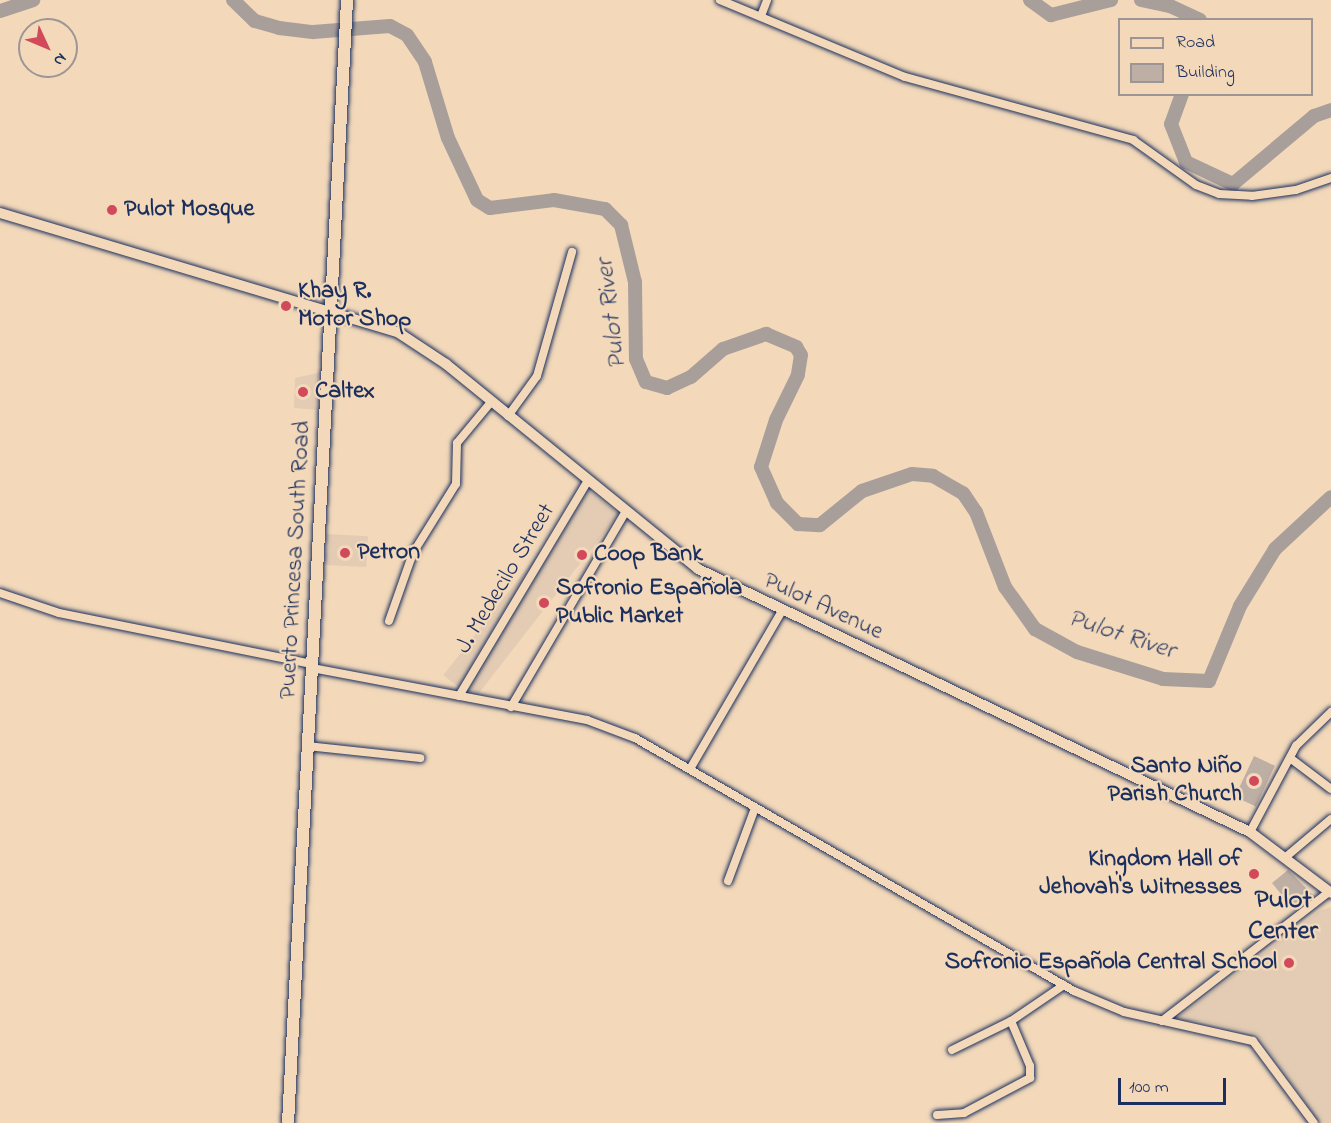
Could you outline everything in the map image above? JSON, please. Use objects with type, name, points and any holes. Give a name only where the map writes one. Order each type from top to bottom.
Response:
[{"type":"main road","name":"Puerto Princesa South Road","points":[[288,1123],[329,309],[347,5]]},
{"type":"street","points":[[720,0],[905,77],[1133,140],[1196,185],[1219,194],[1251,196],[1296,190],[1331,178]]},
{"type":"street","points":[[761,16],[767,0]]},
{"type":"street","name":"Pulot Avenue","points":[[0,213],[329,309],[414,341],[625,513],[698,569],[1250,832],[1287,856],[1330,892]]},
{"type":"street","points":[[508,416],[537,376],[572,252]]},
{"type":"street","points":[[389,621],[413,553],[456,484],[457,443],[491,402]]},
{"type":"street","name":"J. Medecilo Street","points":[[459,696],[587,482]]},
{"type":"street","points":[[511,707],[625,513]]},
{"type":"street","points":[[0,593],[59,613],[614,729],[690,770],[1064,985],[1124,1012],[1253,1041],[1314,1123]]},
{"type":"street","points":[[690,770],[782,611]]},
{"type":"street","points":[[1250,832],[1290,758],[1331,712]]},
{"type":"street","points":[[307,746],[420,758]]},
{"type":"street","points":[[1290,758],[1331,789]]},
{"type":"street","points":[[728,881],[755,808]]},
{"type":"street","points":[[1287,856],[1331,819]]},
{"type":"street","points":[[1161,1021],[1330,892]]},
{"type":"street","points":[[952,1050],[1011,1022],[1064,985]]},
{"type":"street","points":[[937,1115],[964,1113],[1030,1078],[1030,1066],[1011,1022]]},
{"type":"shaded area","points":[[318,373],[319,410],[294,408],[295,378]]},
{"type":"shaded area","name":"Sofronio Española Public Market","points":[[588,490],[619,514],[474,699],[443,675]]},
{"type":"shaded area","points":[[327,534],[368,536],[366,567],[325,565]]},
{"type":"shaded area","name":"Sofronio Española Central School","points":[[1331,907],[1331,1123],[1320,1123],[1257,1034],[1202,1021],[1173,1021],[1319,911]]},
{"type":"building","name":"Santo Niño Parish Church","points":[[1254,756],[1275,766],[1256,807],[1235,797]]},
{"type":"building","points":[[1288,870],[1313,895],[1294,910],[1272,883]]},
{"type":"waterway","name":"Pulot River","points":[[0,11],[33,0]]},
{"type":"waterway","name":"Pulot River","points":[[233,0],[255,21],[279,28],[313,32],[390,26],[407,35],[425,62],[448,138],[477,200],[490,208],[554,200],[605,209],[621,225],[635,282],[636,359],[646,382],[667,388],[691,377],[723,349],[766,334],[796,347],[801,355],[798,375],[776,420],[761,467],[777,503],[798,524],[820,525],[862,491],[912,474],[933,476],[963,493],[976,512],[1005,587],[1035,629],[1077,652],[1163,679],[1209,681],[1240,606],[1275,549],[1331,497]]},
{"type":"waterway","points":[[1030,0],[1051,15],[1111,0]]},
{"type":"waterway","points":[[1141,0],[1170,6],[1196,18]]},
{"type":"waterway","points":[[1181,96],[1171,124],[1186,162],[1233,184],[1314,116],[1331,110]]},
{"type":"place","name":"Pulot Mosque","points":[[112,210]]},
{"type":"place","name":"Khay R. Motor Shop","points":[[286,306]]},
{"type":"place","name":"Caltex","points":[[303,392]]},
{"type":"place","name":"Petron","points":[[345,553]]},
{"type":"place","name":"Coop Bank","points":[[582,555]]},
{"type":"place","name":"Sofronio Española Public Market","points":[[544,603]]},
{"type":"place","name":"Santo Niño Parish Church","points":[[1254,781]]},
{"type":"place","name":"Kingdom Hall of Jehovah's Witnesses","points":[[1254,874]]},
{"type":"place","name":"Sofronio Española Central School","points":[[1289,963]]},
{"type":"district","name":"Pulot Center","points":[[1283,916]]}]
